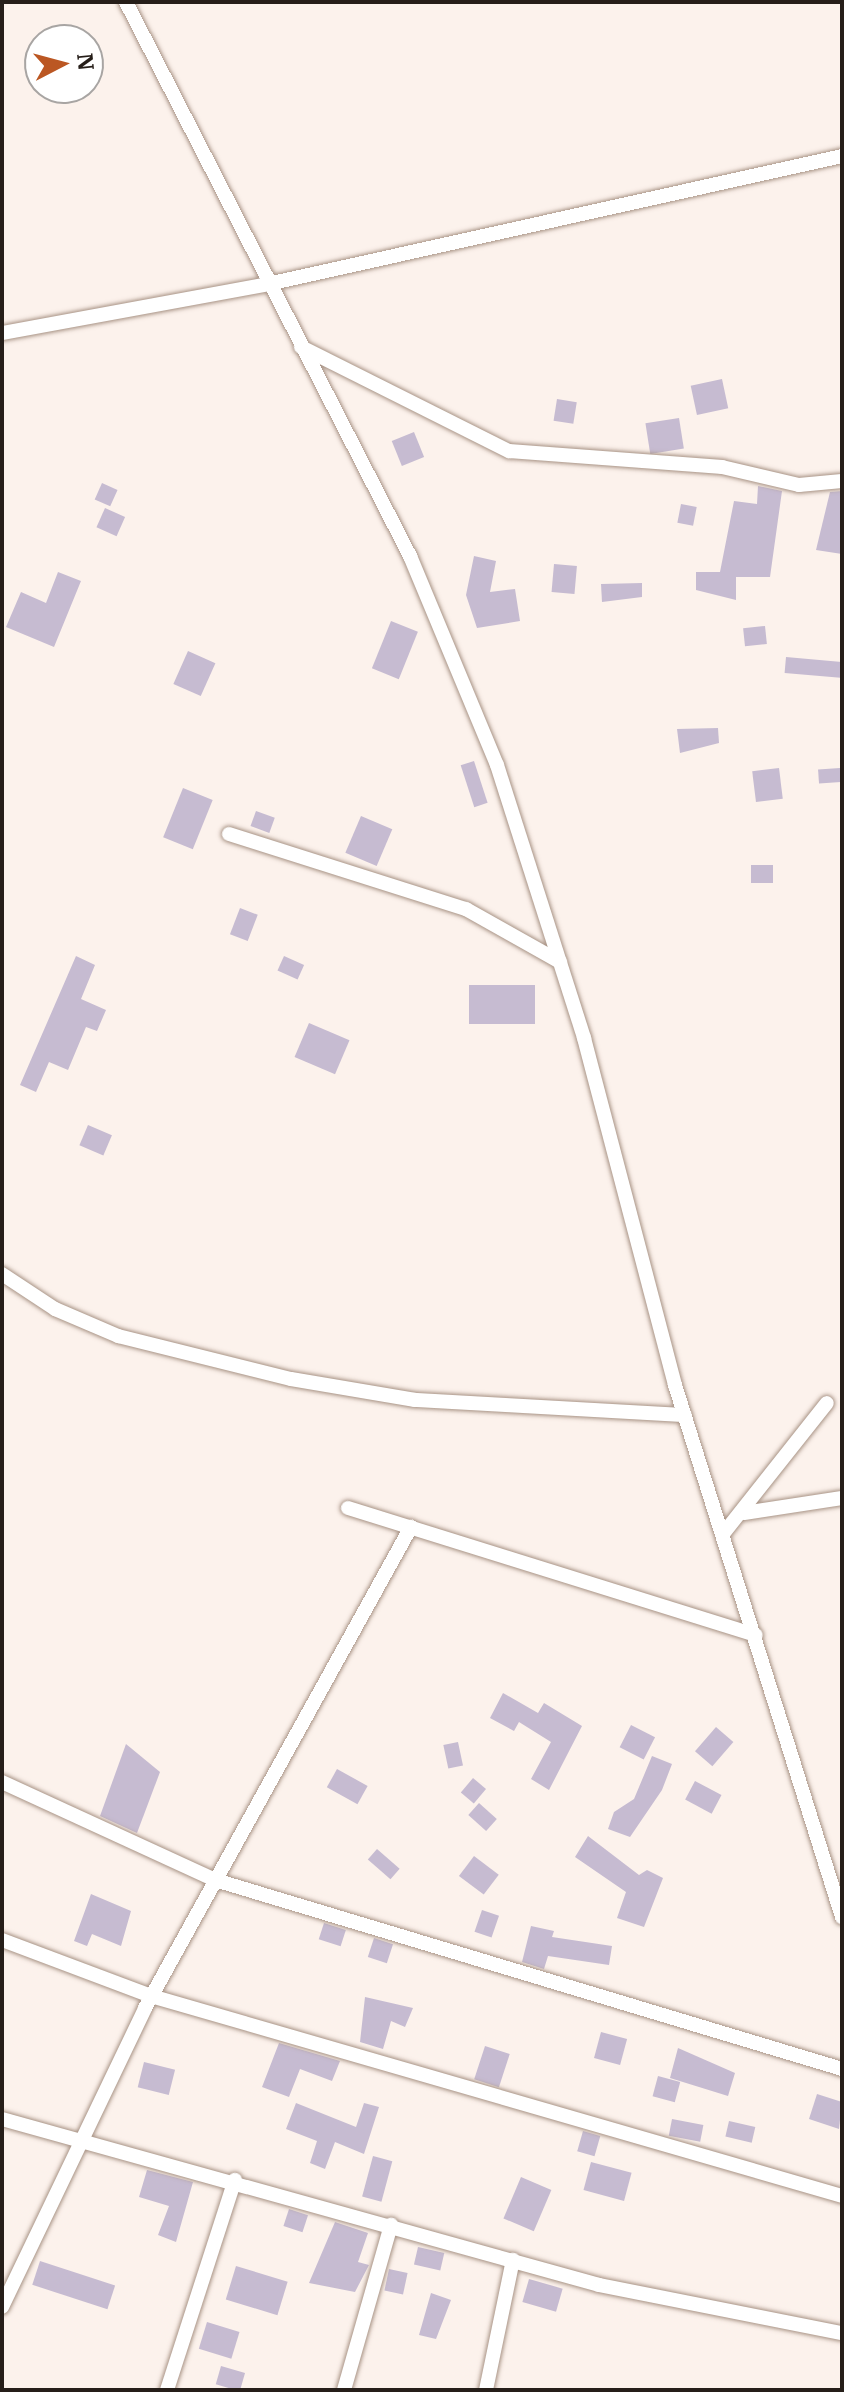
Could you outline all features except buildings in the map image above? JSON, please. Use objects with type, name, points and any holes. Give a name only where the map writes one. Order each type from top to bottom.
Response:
[{"type":"street","points":[[126,2],[410,556],[497,765],[560,962],[685,1415],[842,1917]]},
{"type":"street","points":[[2,333],[268,284],[842,156]]},
{"type":"street","points":[[301,347],[509,451],[722,467],[799,485],[842,481]]},
{"type":"street","points":[[229,834],[466,909],[560,962]]},
{"type":"street","points":[[2,1274],[55,1309],[118,1336],[291,1379],[415,1400],[685,1415]]},
{"type":"street","points":[[723,1534],[744,1513],[827,1403]]},
{"type":"street","points":[[744,1513],[842,1498]]},
{"type":"street","points":[[348,1508],[756,1635]]},
{"type":"street","points":[[2,2307],[151,1996],[411,1527]]},
{"type":"street","points":[[2,1782],[215,1880],[842,2069]]},
{"type":"street","points":[[2,1940],[151,1996],[842,2196]]},
{"type":"street","points":[[2,2119],[83,2136],[513,2260],[842,2333]]},
{"type":"street","points":[[167,2390],[235,2180]]},
{"type":"street","points":[[344,2390],[391,2225]]},
{"type":"street","points":[[486,2390],[513,2260]]}]
